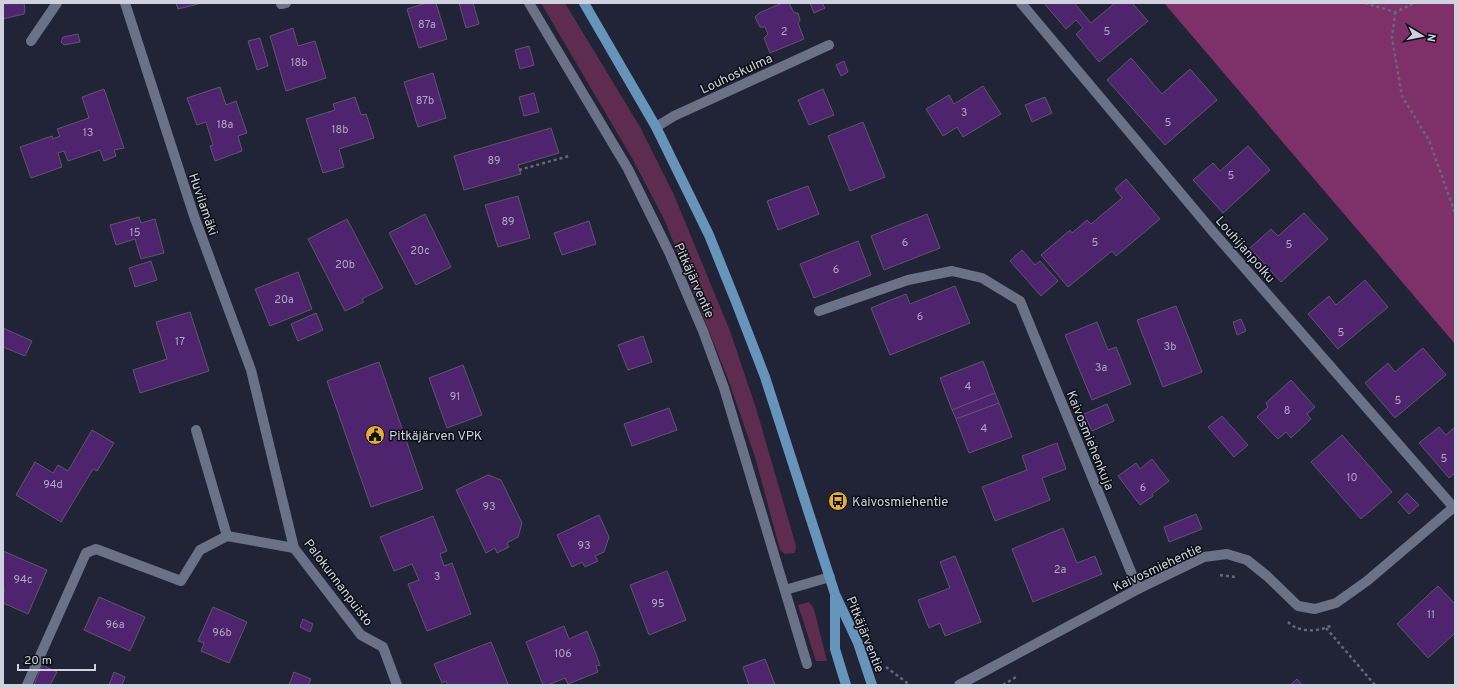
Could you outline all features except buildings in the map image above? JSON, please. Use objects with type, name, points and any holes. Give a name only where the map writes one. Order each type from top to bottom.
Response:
[{"type":"main road","name":"Pitkäjärventie","points":[[584,3],[656,127],[709,235],[765,377],[830,577],[858,643],[872,685]]},
{"type":"main road","name":"Pitkäjärventie","points":[[836,594],[835,649],[846,685]]},
{"type":"street","points":[[31,42],[57,3]]},
{"type":"street","name":"Huvilamäki","points":[[125,3],[194,216],[251,370],[261,413]]},
{"type":"street","name":"Pitkäjärventie","points":[[529,3],[628,170],[672,259],[703,331],[724,388],[806,664]]},
{"type":"street","name":"Louhijanpolku","points":[[1020,3],[1214,233],[1454,508]]},
{"type":"street","name":"Louhoskulma","points":[[656,127],[674,116],[829,45]]},
{"type":"street","name":"Kaivosmiehenkuja","points":[[819,311],[908,280],[952,271],[982,278],[1020,302],[1138,589]]},
{"type":"street","name":"Palokunnanpuisto","points":[[261,413],[294,548],[361,635],[383,647],[398,685]]},
{"type":"street","points":[[196,430],[227,536]]},
{"type":"street","name":"Kaivosmiehentie","points":[[959,685],[1138,589],[1204,557],[1227,554],[1247,560],[1267,576],[1298,606],[1315,609],[1336,603],[1367,581],[1454,508]]},
{"type":"street","points":[[27,685],[86,553],[96,548],[181,581],[200,550],[227,536],[294,548]]},
{"type":"street","points":[[785,590],[830,577]]},
{"type":"path","points":[[1365,3],[1395,12],[1415,3]]},
{"type":"path","points":[[1395,12],[1392,38],[1402,96],[1429,140],[1455,213]]},
{"type":"path","points":[[519,170],[570,156]]},
{"type":"path","points":[[1219,574],[1241,578]]},
{"type":"path","points":[[1283,617],[1293,628],[1307,630],[1326,628],[1338,622]]},
{"type":"path","points":[[1326,628],[1375,685]]},
{"type":"path","points":[[1003,685],[1022,674]]},
{"type":"shaded area","points":[[541,3],[565,3],[640,127],[674,195],[730,331],[756,408],[796,546],[795,553],[785,554],[780,550],[755,457],[728,379],[665,221],[633,160]]},
{"type":"shaded area","points":[[1164,3],[1455,3],[1455,344]]},
{"type":"shaded area","points":[[809,602],[814,609],[827,661],[816,661],[798,605]]},
{"type":"place","name":"Pitkäjärven VPK","points":[[375,435]]},
{"type":"place","name":"Kaivosmiehentie","points":[[838,501]]}]
